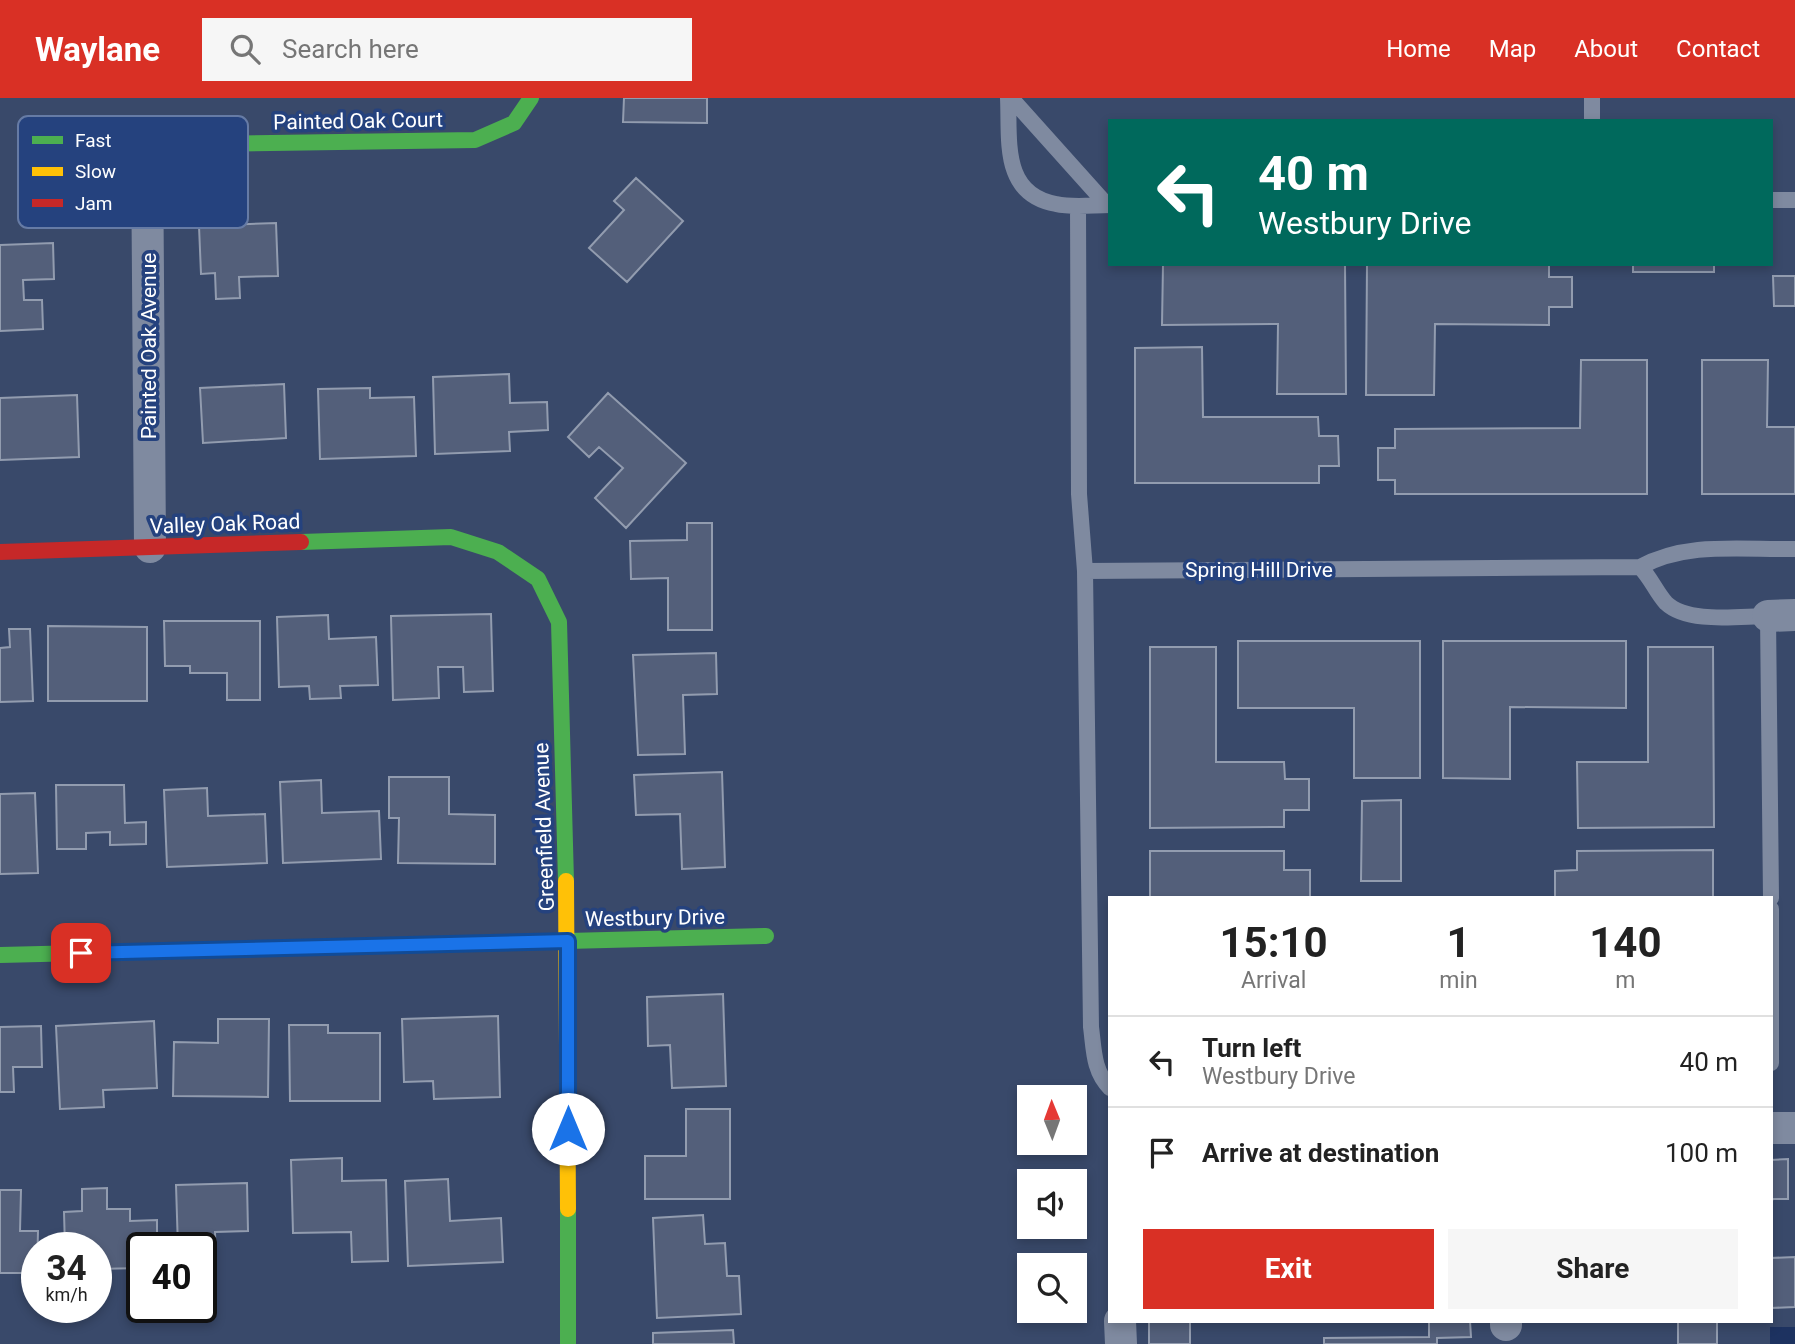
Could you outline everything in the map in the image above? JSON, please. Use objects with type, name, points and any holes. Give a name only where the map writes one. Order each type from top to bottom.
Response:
[{"type":"street","name":"Painted Oak Court","points":[[248,143],[475,139],[514,123],[531,98]]},
{"type":"street","name":"Painted Oak Avenue","points":[[148,228],[150,547]]},
{"type":"street","name":"Valley Oak Road","points":[[0,552],[451,537]]},
{"type":"street","name":"Greenfield Avenue","points":[[451,537],[498,552],[538,579],[559,622],[568,941],[568,1344]]},
{"type":"street","name":"Westbury Drive","points":[[0,955],[766,936]]},
{"type":"street","points":[[1773,1128],[1795,1128]]},
{"type":"street","points":[[1120,1323],[1121,1344]]},
{"type":"lane","points":[[1010,98],[1108,205]]},
{"type":"lane","points":[[1010,98],[1011,162],[1016,177],[1025,190],[1040,200],[1056,204],[1108,205]]},
{"type":"lane","points":[[1591,98],[1592,119]]},
{"type":"lane","points":[[1773,200],[1795,200]]},
{"type":"lane","points":[[1077,206],[1079,494],[1085,571],[1091,1027],[1095,1063],[1101,1079],[1108,1086]]},
{"type":"lane","name":"Spring Hill Drive","points":[[1085,571],[1640,567],[1673,552],[1795,550]]},
{"type":"lane","points":[[1640,567],[1650,576],[1666,602],[1680,612],[1692,616],[1782,616],[1771,896]]},
{"type":"water","points":[[1770,1327],[1795,1327],[1795,1344],[1770,1344]]},
{"type":"building","points":[[624,98],[707,98],[707,123],[623,122]]},
{"type":"building","points":[[636,178],[683,221],[627,282],[589,248],[624,210],[614,201]]},
{"type":"building","points":[[276,223],[278,276],[239,277],[240,298],[216,299],[215,273],[201,274],[199,228],[248,228],[248,224]]},
{"type":"building","points":[[53,243],[54,279],[23,280],[24,300],[42,300],[43,329],[0,331],[0,245]]},
{"type":"building","points":[[1163,266],[1345,266],[1346,394],[1277,394],[1278,324],[1162,325]]},
{"type":"building","points":[[1367,266],[1549,266],[1549,277],[1572,277],[1572,307],[1549,307],[1549,325],[1435,324],[1434,395],[1366,395]]},
{"type":"building","points":[[1633,266],[1714,266],[1714,272],[1633,272]]},
{"type":"building","points":[[1773,276],[1795,276],[1795,306],[1774,306]]},
{"type":"building","points":[[1202,347],[1203,417],[1318,417],[1319,436],[1338,436],[1339,466],[1319,466],[1319,483],[1135,483],[1135,348]]},
{"type":"building","points":[[1581,360],[1647,360],[1647,494],[1395,494],[1395,480],[1378,480],[1378,448],[1395,448],[1395,429],[1580,428]]},
{"type":"building","points":[[1702,360],[1768,360],[1767,427],[1795,427],[1795,494],[1702,494]]},
{"type":"building","points":[[509,374],[510,403],[547,402],[548,430],[509,432],[510,451],[435,454],[433,377]]},
{"type":"building","points":[[284,384],[286,438],[203,443],[200,388]]},
{"type":"building","points":[[370,388],[370,398],[414,397],[416,456],[320,459],[318,389]]},
{"type":"building","points":[[608,393],[686,463],[626,528],[595,498],[623,468],[599,447],[589,457],[568,437]]},
{"type":"building","points":[[77,395],[79,457],[0,460],[0,398]]},
{"type":"building","points":[[687,523],[712,523],[712,630],[668,630],[668,578],[631,579],[630,541],[687,540]]},
{"type":"building","points":[[491,614],[493,691],[464,692],[463,667],[438,667],[439,698],[393,700],[391,616]]},
{"type":"building","points":[[328,615],[329,639],[376,637],[378,685],[340,686],[341,698],[310,699],[309,686],[279,687],[277,617]]},
{"type":"building","points":[[164,621],[260,621],[260,700],[227,700],[227,673],[190,673],[190,666],[165,666]]},
{"type":"building","points":[[48,626],[147,627],[147,701],[48,701]]},
{"type":"building","points":[[9,629],[30,629],[33,701],[0,702],[0,648],[10,647]]},
{"type":"building","points":[[1238,641],[1420,641],[1420,778],[1354,778],[1354,708],[1238,708]]},
{"type":"building","points":[[1443,641],[1626,641],[1626,708],[1510,707],[1510,779],[1443,778]]},
{"type":"building","points":[[1150,647],[1216,647],[1216,762],[1284,762],[1285,779],[1309,779],[1309,810],[1284,810],[1284,827],[1150,828]]},
{"type":"building","points":[[1648,647],[1713,647],[1714,827],[1578,828],[1577,762],[1648,762]]},
{"type":"building","points":[[716,653],[717,694],[683,695],[685,754],[638,755],[633,655]]},
{"type":"building","points":[[722,772],[725,867],[682,869],[680,814],[636,815],[634,775]]},
{"type":"building","points":[[389,777],[449,777],[449,814],[495,815],[495,864],[398,863],[399,818],[389,818]]},
{"type":"building","points":[[321,780],[322,813],[379,811],[381,859],[283,863],[280,782]]},
{"type":"building","points":[[56,785],[124,785],[125,823],[146,822],[146,844],[110,845],[110,832],[86,833],[86,849],[57,849]]},
{"type":"building","points":[[207,788],[208,816],[265,814],[267,863],[167,867],[164,790]]},
{"type":"building","points":[[35,793],[38,873],[0,874],[0,794]]},
{"type":"building","points":[[1401,800],[1401,881],[1361,881],[1362,801]]},
{"type":"building","points":[[1713,850],[1713,896],[1555,896],[1555,871],[1577,870],[1577,851]]},
{"type":"building","points":[[1150,851],[1284,851],[1284,870],[1310,870],[1310,896],[1150,896]]},
{"type":"building","points":[[723,994],[726,1086],[672,1088],[670,1045],[648,1046],[647,997]]},
{"type":"building","points":[[498,1016],[500,1097],[434,1099],[433,1081],[404,1082],[402,1019]]},
{"type":"building","points":[[218,1019],[269,1019],[268,1097],[173,1096],[174,1042],[218,1043]]},
{"type":"building","points":[[154,1021],[157,1088],[103,1090],[104,1107],[60,1109],[56,1026]]},
{"type":"building","points":[[289,1025],[328,1025],[328,1033],[380,1033],[380,1101],[290,1101]]},
{"type":"building","points":[[41,1026],[42,1067],[13,1067],[14,1092],[0,1092],[0,1027]]},
{"type":"building","points":[[686,1109],[730,1109],[730,1199],[645,1199],[645,1156],[686,1156]]},
{"type":"building","points":[[342,1158],[342,1181],[386,1180],[388,1261],[352,1262],[351,1232],[293,1233],[291,1160]]},
{"type":"building","points":[[1788,1159],[1788,1199],[1773,1199],[1773,1160]]},
{"type":"building","points":[[448,1179],[450,1221],[501,1218],[503,1262],[408,1266],[405,1181]]},
{"type":"building","points":[[247,1183],[248,1231],[177,1232],[176,1185]]},
{"type":"building","points":[[107,1188],[107,1209],[130,1209],[130,1221],[157,1220],[157,1232],[126,1232],[126,1268],[112,1269],[112,1232],[65,1232],[64,1212],[82,1211],[82,1189]]},
{"type":"building","points":[[0,1190],[21,1190],[20,1231],[38,1232],[21,1232],[21,1273],[0,1273]]},
{"type":"building","points":[[703,1215],[705,1244],[725,1243],[727,1276],[739,1276],[741,1314],[657,1318],[653,1218]]},
{"type":"building","points":[[1795,1257],[1795,1307],[1773,1308],[1773,1258]]},
{"type":"building","points":[[1149,1323],[1190,1323],[1190,1344],[1149,1344]]},
{"type":"building","points":[[1429,1323],[1470,1323],[1471,1337],[1437,1338],[1437,1344],[1324,1344],[1324,1338],[1429,1337]]},
{"type":"building","points":[[1678,1323],[1717,1323],[1717,1344],[1678,1344]]},
{"type":"building","points":[[733,1330],[734,1344],[653,1344],[653,1333]]},
{"type":"traffic: fast","points":[[248,143],[475,140],[514,123],[531,98]]},
{"type":"traffic: fast","points":[[301,542],[451,537],[498,552],[538,579],[559,622],[566,881]]},
{"type":"traffic: fast","points":[[0,955],[766,936]]},
{"type":"traffic: fast","points":[[568,1209],[568,1344]]},
{"type":"traffic: slow","points":[[566,881],[568,1209]]},
{"type":"traffic: jam","points":[[0,552],[301,542]]},
{"type":"route","points":[[81,953],[568,941],[568,1129]]}]
